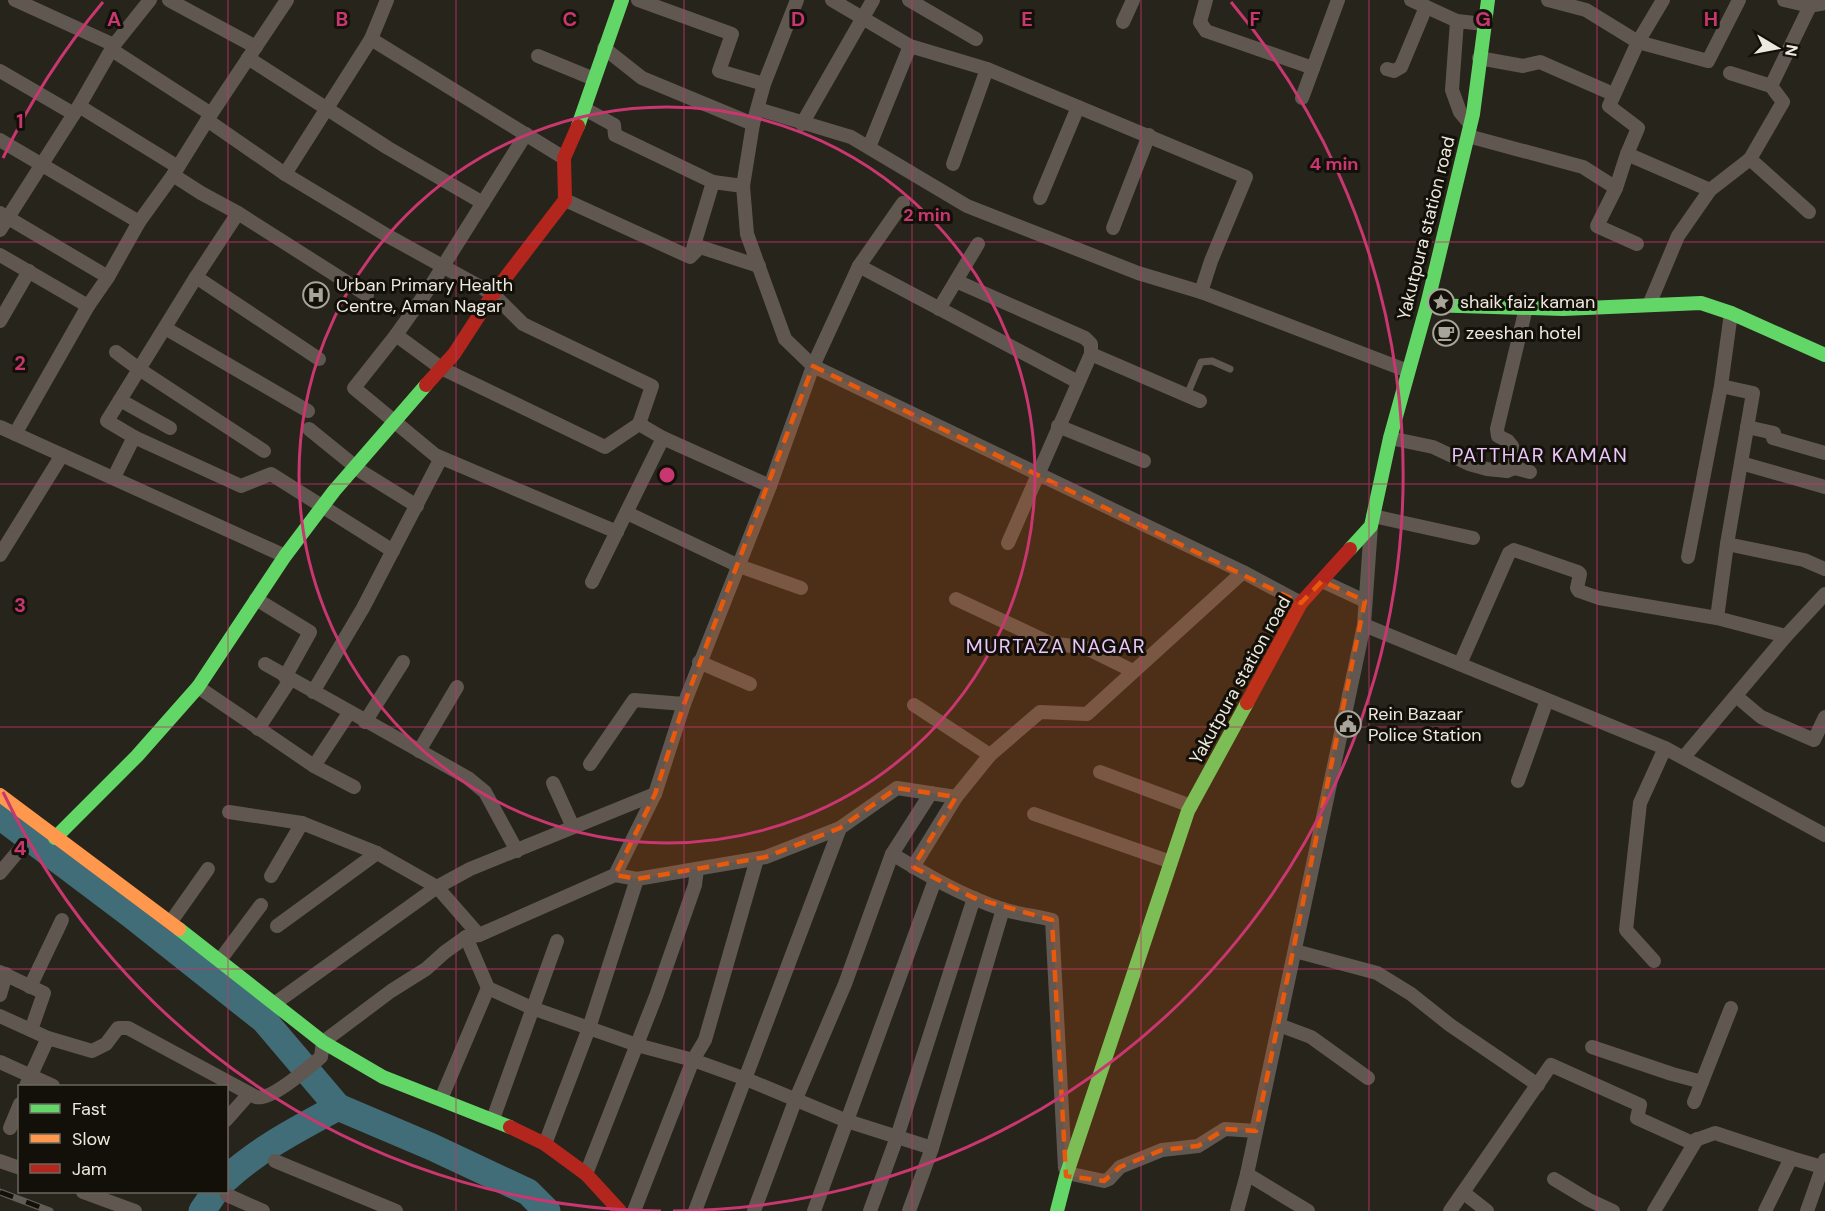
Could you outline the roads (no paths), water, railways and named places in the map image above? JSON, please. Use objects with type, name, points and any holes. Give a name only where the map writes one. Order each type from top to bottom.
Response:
[{"type":"street","points":[[15,0],[113,48],[285,174],[388,236],[493,294],[523,324],[652,386],[639,424],[605,447],[441,368],[396,335]]},
{"type":"street","points":[[0,230],[4,215],[43,165],[113,48],[150,0]]},
{"type":"street","points":[[169,0],[252,52],[325,109],[387,148],[483,203]]},
{"type":"street","points":[[15,434],[139,222],[287,0]]},
{"type":"street","points":[[285,174],[371,39],[387,0]]},
{"type":"street","points":[[55,838],[137,756],[198,687],[285,556],[334,491],[454,354],[493,294],[565,200],[564,158],[585,109],[622,0]]},
{"type":"street","points":[[638,0],[732,34],[719,71],[764,84]]},
{"type":"street","points":[[797,0],[764,84],[753,124],[743,186],[747,234],[785,339],[813,366],[1243,572],[1301,603]]},
{"type":"street","points":[[832,0],[910,46],[987,69],[1246,177],[1211,261],[1201,292]]},
{"type":"street","points":[[802,124],[873,0]]},
{"type":"street","points":[[909,0],[976,39]]},
{"type":"street","points":[[1123,22],[1132,0]]},
{"type":"street","points":[[1206,0],[1200,22],[1206,31],[1313,68]]},
{"type":"street","points":[[1302,98],[1338,0]]},
{"type":"street","points":[[1412,0],[1457,21],[1484,24]]},
{"type":"street","name":"Yakutpura station road","points":[[1057,1211],[1066,1174],[1191,806],[1301,603],[1372,521],[1390,438],[1427,305],[1469,130],[1488,0]]},
{"type":"street","points":[[1548,0],[1586,10],[1638,42],[1708,61],[1739,0]]},
{"type":"street","points":[[1637,244],[1597,226],[1616,188],[1638,128],[1609,106],[1638,42],[1663,0]]},
{"type":"street","points":[[1784,0],[1810,6],[1825,3]]},
{"type":"street","points":[[1771,86],[1810,6]]},
{"type":"street","points":[[1387,69],[1394,72],[1401,67],[1426,7]]},
{"type":"street","points":[[1457,21],[1452,90],[1469,130],[1583,167],[1616,188]]},
{"type":"street","points":[[371,39],[564,158]]},
{"type":"street","points":[[869,147],[910,46]]},
{"type":"street","points":[[604,48],[642,78],[753,124]]},
{"type":"street","points":[[538,56],[594,79]]},
{"type":"street","points":[[1479,57],[1523,66],[1540,62],[1613,94]]},
{"type":"street","points":[[953,164],[987,69]]},
{"type":"street","points":[[0,71],[77,110],[175,171],[201,193],[238,213],[367,295]]},
{"type":"street","points":[[1649,305],[1678,236],[1710,190],[1750,159],[1783,102],[1771,86],[1730,73]]},
{"type":"street","points":[[1040,198],[1078,107]]},
{"type":"street","points":[[585,109],[614,125],[615,135],[713,182],[743,186]]},
{"type":"street","points":[[758,109],[851,137],[967,206],[1138,273],[1201,292],[1408,371]]},
{"type":"street","points":[[526,134],[443,267],[396,335],[354,388],[441,458],[617,532]]},
{"type":"street","points":[[1113,228],[1149,135]]},
{"type":"street","points":[[0,140],[139,222]]},
{"type":"street","points":[[1627,154],[1710,190]]},
{"type":"street","points":[[1750,159],[1809,212]]},
{"type":"street","points":[[690,257],[713,182]]},
{"type":"street","points":[[565,200],[690,257]]},
{"type":"street","points":[[615,875],[655,794],[699,662],[770,486],[813,366],[859,266],[903,203]]},
{"type":"street","points":[[238,213],[107,421],[134,437],[241,486],[271,474],[393,551]]},
{"type":"street","points":[[4,215],[108,277]]},
{"type":"street","points":[[939,309],[978,244]]},
{"type":"street","points":[[690,257],[700,247],[759,266]]},
{"type":"street","points":[[0,255],[88,306]]},
{"type":"street","points":[[859,266],[1078,382]]},
{"type":"street","points":[[0,321],[29,271]]},
{"type":"street","points":[[196,277],[319,359]]},
{"type":"street","points":[[956,281],[1085,338],[1090,344],[1091,354],[1008,543]]},
{"type":"street","points":[[1427,305],[1563,309],[1701,303],[1731,313],[1825,355]]},
{"type":"street","points":[[1507,471],[1512,446],[1498,436],[1497,429],[1526,308]]},
{"type":"street","points":[[1688,557],[1721,386],[1731,313]]},
{"type":"street","points":[[165,328],[308,411]]},
{"type":"street","points":[[116,352],[264,451]]},
{"type":"street","points":[[1091,354],[1200,401]]},
{"type":"street","points":[[1717,618],[1727,544],[1753,393],[1721,386]]},
{"type":"street","points":[[120,400],[170,428]]},
{"type":"street","points":[[639,424],[663,438],[770,486]]},
{"type":"street","points":[[1058,426],[1144,461]]},
{"type":"street","points":[[1747,427],[1774,433],[1773,438],[1825,453]]},
{"type":"street","points":[[0,428],[114,477],[285,556]]},
{"type":"street","points":[[309,429],[355,466],[417,506]]},
{"type":"street","points":[[114,477],[134,437]]},
{"type":"street","points":[[592,582],[663,438]]},
{"type":"street","points":[[1390,438],[1433,447],[1469,464],[1487,469],[1507,471],[1515,468],[1530,472]]},
{"type":"street","points":[[0,555],[62,455]]},
{"type":"street","points":[[313,692],[363,608],[441,458]]},
{"type":"street","points":[[1741,463],[1825,487]]},
{"type":"street","points":[[627,513],[739,566],[801,588]]},
{"type":"street","points":[[1237,1211],[1364,625],[1372,521],[1473,538]]},
{"type":"street","points":[[1727,544],[1804,560],[1825,569]]},
{"type":"street","points":[[1460,664],[1509,553],[1514,550],[1578,572],[1580,574],[1577,588],[1583,593],[1599,598],[1717,618],[1786,636]]},
{"type":"street","points":[[913,867],[956,797],[990,755],[1040,712],[1087,714],[1243,572]]},
{"type":"street","points":[[1322,581],[1365,601]]},
{"type":"street","points":[[1684,757],[1786,636],[1825,594]]},
{"type":"street","points":[[256,599],[310,632],[258,729]]},
{"type":"street","points":[[956,599],[1050,643],[1086,648],[1133,672]]},
{"type":"street","points":[[1364,625],[1665,748],[1825,836]]},
{"type":"street","points":[[365,722],[403,662]]},
{"type":"street","points":[[699,662],[750,684]]},
{"type":"street","points":[[265,664],[468,778],[485,792],[518,850]]},
{"type":"street","points":[[198,687],[314,766],[354,787]]},
{"type":"street","points":[[419,750],[457,687]]},
{"type":"street","points":[[1736,696],[1761,717],[1814,740],[1825,717]]},
{"type":"street","points":[[590,764],[634,700],[684,704]]},
{"type":"street","points":[[1518,781],[1547,700]]},
{"type":"street","points":[[914,705],[990,755]]},
{"type":"street","points":[[314,766],[349,713]]},
{"type":"street","points":[[1654,961],[1626,930],[1640,803],[1665,748]]},
{"type":"street","points":[[1100,772],[1191,806]]},
{"type":"street","points":[[553,783],[573,827]]},
{"type":"street","points":[[0,1016],[48,1038],[92,1051],[106,1044],[118,1028],[128,1028],[249,1094],[263,1098],[291,1081],[321,1057],[323,1042],[426,969],[445,952],[473,936],[615,875],[637,879],[766,857],[840,828],[897,788],[956,797]]},
{"type":"street","points":[[754,1211],[795,1101],[845,984],[891,854],[931,793]]},
{"type":"street","points":[[274,1004],[437,887],[470,869],[655,794]]},
{"type":"street","points":[[0,795],[220,960],[323,1042],[383,1077],[493,1119],[545,1144],[586,1174],[620,1211]]},
{"type":"street","points":[[230,812],[302,823],[377,853],[437,887],[473,936],[488,988],[441,1099]]},
{"type":"street","points":[[1034,813],[1171,862]]},
{"type":"street","points":[[271,876],[302,823]]},
{"type":"street","points":[[695,1211],[840,828]]},
{"type":"street","points":[[0,873],[20,849]]},
{"type":"street","points":[[277,926],[377,853]]},
{"type":"street","points":[[891,854],[935,880],[974,898],[1003,909],[1052,920],[1066,1174],[1104,1181],[1120,1167],[1162,1150],[1198,1146],[1225,1129],[1256,1131]]},
{"type":"street","points":[[634,1211],[693,1060],[705,1040],[757,859]]},
{"type":"street","points":[[170,924],[208,869]]},
{"type":"street","points":[[586,1174],[637,1045],[695,885],[698,869]]},
{"type":"street","points":[[545,1144],[589,1028],[637,879]]},
{"type":"street","points":[[814,1211],[935,880]]},
{"type":"street","points":[[870,1211],[897,1137],[974,898]]},
{"type":"street","points":[[220,960],[261,905]]},
{"type":"street","points":[[909,1211],[932,1148],[1003,909]]},
{"type":"street","points":[[30,987],[62,920]]},
{"type":"street","points":[[493,1119],[556,941]]},
{"type":"street","points":[[1295,951],[1377,973],[1411,994],[1450,1025],[1538,1084]]},
{"type":"street","points":[[0,994],[3,973],[44,993],[31,1030]]},
{"type":"street","points":[[488,988],[532,1008],[637,1045],[693,1060],[746,1079],[847,1121],[932,1148]]},
{"type":"street","points":[[1694,1102],[1731,1008]]},
{"type":"street","points":[[1279,1024],[1311,1037],[1368,1078]]},
{"type":"street","points":[[28,1081],[48,1038]]},
{"type":"street","points":[[1592,1047],[1702,1082]]},
{"type":"street","points":[[0,1062],[28,1081],[48,1085]]},
{"type":"street","points":[[1450,1211],[1551,1065],[1640,1105],[1637,1118],[1690,1142],[1716,1133],[1791,1158],[1823,1164],[1806,1211]]},
{"type":"street","points":[[228,1118],[249,1094]]},
{"type":"street","points":[[10,1128],[18,1109]]},
{"type":"street","points":[[1654,1211],[1697,1140]]},
{"type":"street","points":[[1765,1211],[1791,1158]]},
{"type":"street","points":[[0,1161],[18,1167]]},
{"type":"street","points":[[275,1161],[396,1211]]},
{"type":"street","points":[[1247,1173],[1308,1211]]},
{"type":"street","points":[[1554,1179],[1589,1200],[1614,1211]]},
{"type":"street","points":[[88,1193],[135,1211]]},
{"type":"street","points":[[1464,1193],[1487,1211]]},
{"type":"street","points":[[227,1195],[263,1211]]},
{"type":"lane","points":[[1187,395],[1201,362],[1212,361],[1230,369]]},
{"type":"waterway","points":[[0,816],[130,914],[264,1020],[338,1107],[432,1147],[528,1192],[547,1211]]},
{"type":"waterway","points":[[228,1177],[266,1148],[338,1107]]},
{"type":"waterway","points":[[202,1211],[214,1193]]},
{"type":"railway","points":[[0,1192],[50,1211]]},
{"type":"place","name":"Urban Primary Health Centre, Aman Nagar","points":[[316,295]]},
{"type":"place","name":"shaik faiz kaman","points":[[1441,302]]},
{"type":"place","name":"zeeshan hotel","points":[[1446,333]]},
{"type":"place","name":"Rein Bazaar Police Station","points":[[1348,724]]},
{"type":"district","name":"PATTHAR KAMAN","points":[[1540,455]]},
{"type":"district","name":"MURTAZA NAGAR","points":[[1056,646]]}]
